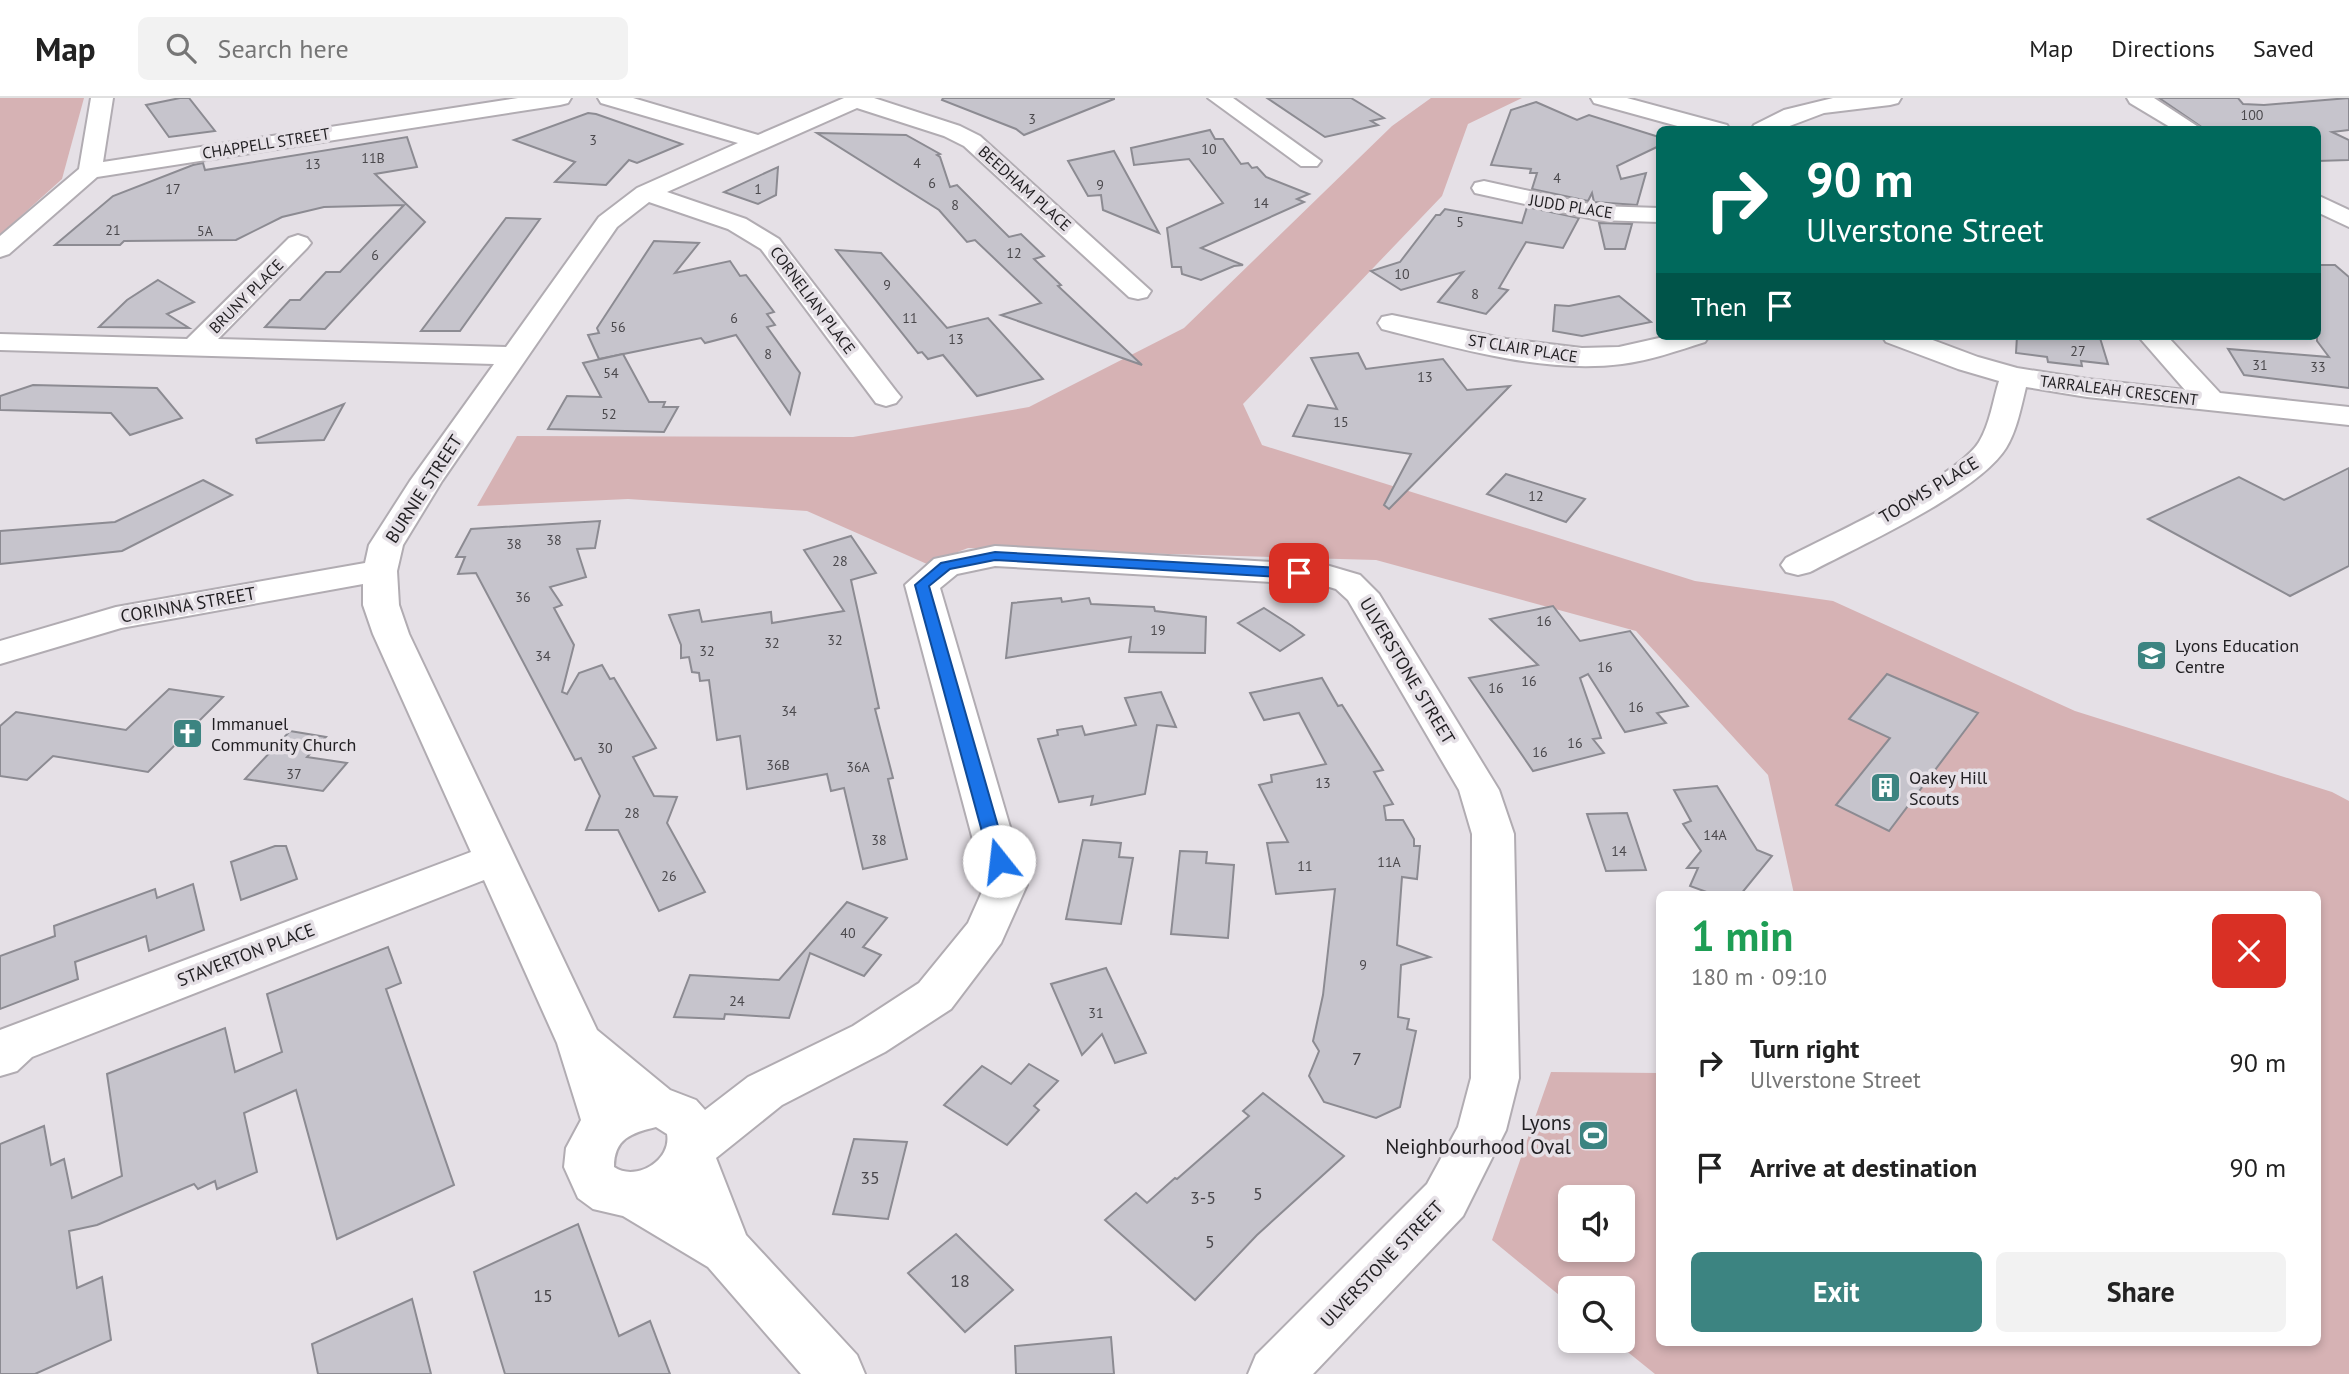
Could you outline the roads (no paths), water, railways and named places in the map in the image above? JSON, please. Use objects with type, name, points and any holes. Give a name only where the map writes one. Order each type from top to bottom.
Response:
[{"type":"street","points":[[0,249],[90,171],[102,98]]},
{"type":"street","name":"CHAPPELL STREET","points":[[90,171],[373,118],[560,98]]},
{"type":"street","points":[[609,98],[759,142]]},
{"type":"street","points":[[1219,98],[1309,162]]},
{"type":"street","points":[[1602,98],[1704,126]]},
{"type":"street","points":[[1770,126],[1795,113],[1818,107],[1890,98]]},
{"type":"street","points":[[2138,98],[2185,126]]},
{"type":"street","name":"BURNIE STREET","points":[[607,1124],[580,1043],[391,634],[381,605],[380,571],[386,545],[426,481],[608,222],[646,194],[860,99]]},
{"type":"street","name":"BEEDHAM PLACE","points":[[860,99],[952,131],[972,141],[1138,291]]},
{"type":"street","name":"JUDD PLACE","points":[[1484,188],[1598,213],[1656,215]]},
{"type":"street","name":"CORNELIAN PLACE","points":[[646,194],[737,224],[770,244],[886,397]]},
{"type":"street","points":[[2321,204],[2349,220]]},
{"type":"street","name":"BRUNY PLACE","points":[[194,348],[298,243]]},
{"type":"street","name":"ST CLAIR PLACE","points":[[1392,323],[1514,350],[1574,358],[1643,354],[1686,340]]},
{"type":"street","name":"TARRALEAH CRESCENT","points":[[1907,340],[1968,363],[2015,376],[2087,388],[2349,416]]},
{"type":"street","points":[[2156,340],[2212,402]]},
{"type":"street","points":[[0,342],[514,356]]},
{"type":"street","name":"TOOMS PLACE","points":[[1798,565],[1935,490],[1979,462],[1993,447],[2015,376]]},
{"type":"street","name":"ULVERSTONE STREET","points":[[678,1130],[869,1040],[935,996],[986,931],[1006,885],[922,585],[946,566],[995,556],[1326,575],[1348,582],[1362,594],[1479,790],[1493,834],[1495,1078],[1482,1130],[1445,1200],[1276,1374]]},
{"type":"street","name":"CORINNA STREET","points":[[0,653],[116,618],[380,571]]},
{"type":"street","name":"STAVERTON PLACE","points":[[0,1058],[16,1044],[495,859]]},
{"type":"street","name":"BURNIE STREET","points":[[580,1043],[678,1130],[726,1250]]},
{"type":"street","points":[[622,1114],[678,1130],[682,1169],[668,1182],[651,1191],[634,1195],[615,1195],[601,1188],[592,1179],[587,1167],[592,1142],[607,1124],[622,1114]]},
{"type":"street","name":"BURNIE STREET","points":[[634,1195],[726,1250],[837,1374]]},
{"type":"place","name":"Lyons Education Centre","points":[[2152,656]]},
{"type":"place","name":"Immanuel Community Church","points":[[188,734]]},
{"type":"place","name":"Oakey Hill Scouts","points":[[1886,788]]},
{"type":"place","name":"Lyons Neighbourhood Oval","points":[[1594,1135]]}]
